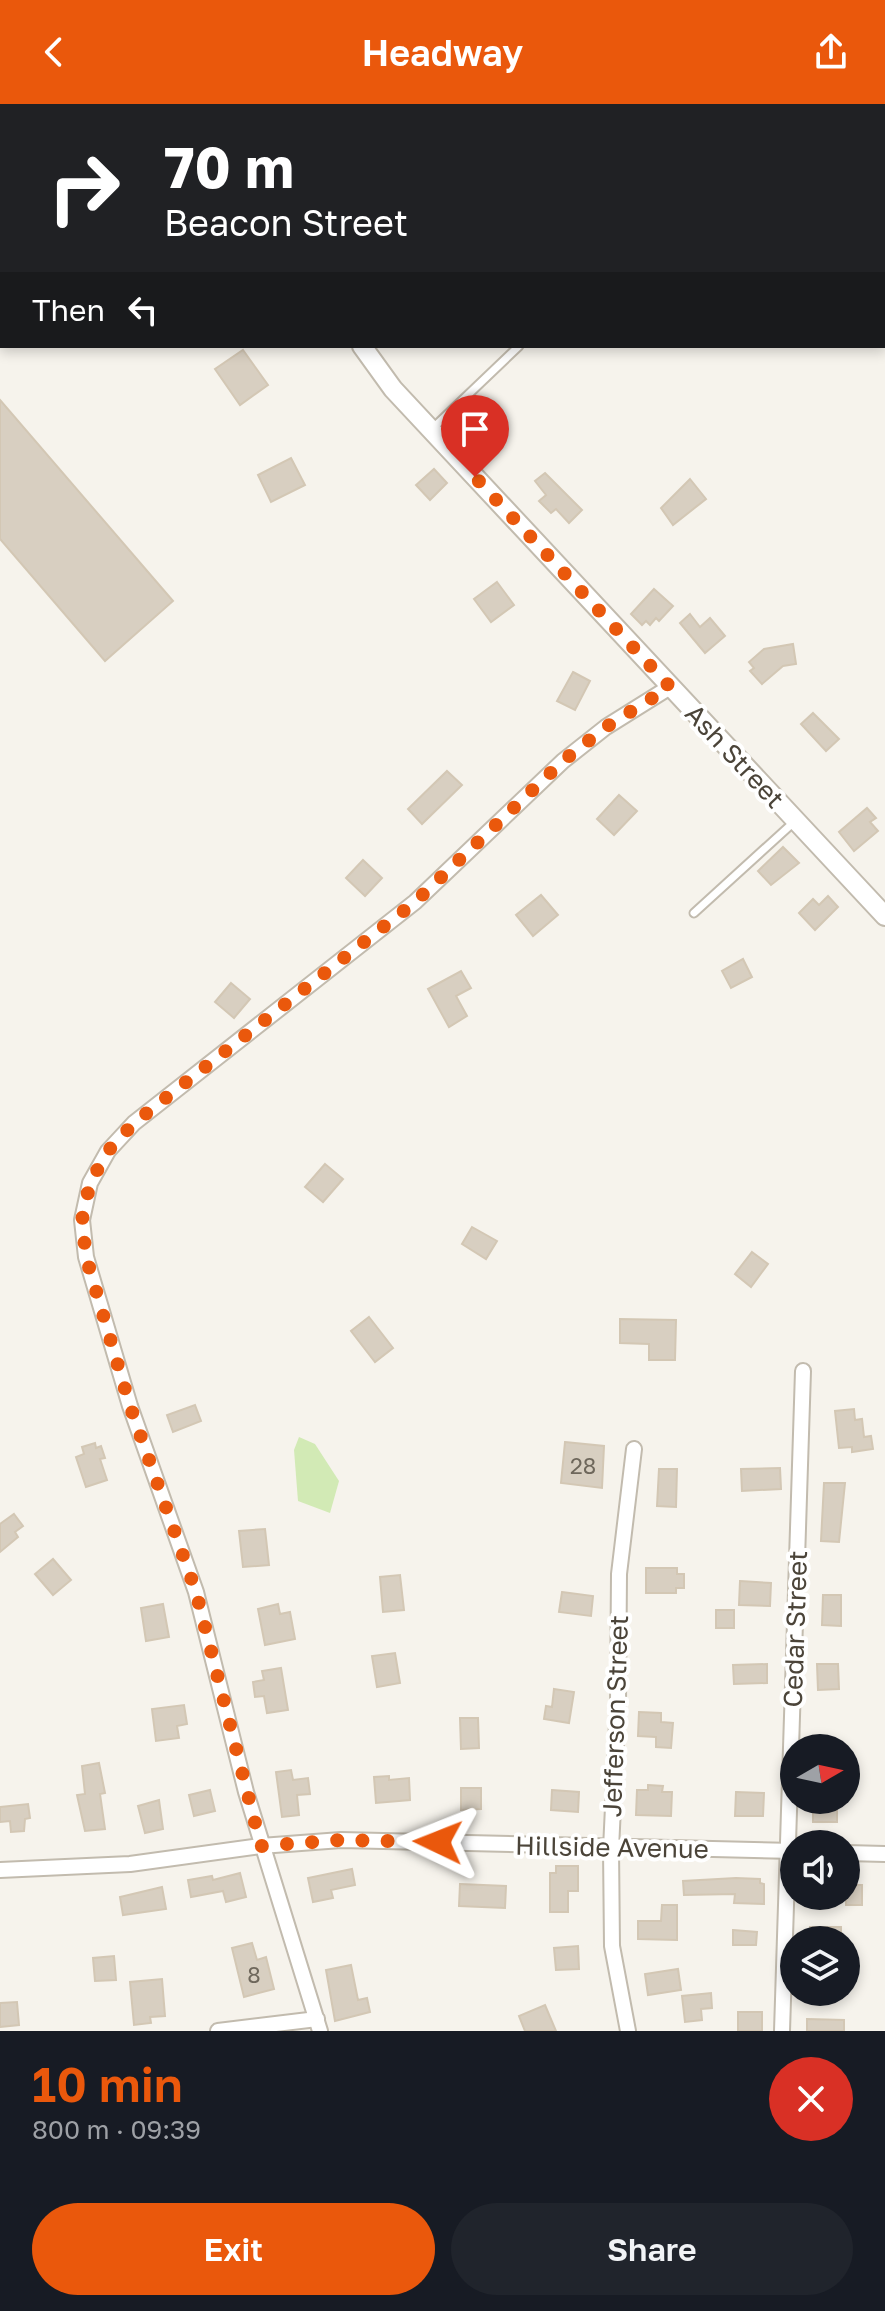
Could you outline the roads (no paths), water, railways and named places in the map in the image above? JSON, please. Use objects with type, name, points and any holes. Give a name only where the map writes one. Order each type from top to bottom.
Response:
[{"type":"street","name":"Ash Street","points":[[363,348],[393,389],[885,916]]},
{"type":"street","points":[[218,2031],[318,2025],[261,1846],[193,1580],[130,1406],[94,1288],[83,1229],[90,1183],[108,1151],[134,1123],[415,902],[563,761],[606,727],[670,687]]},
{"type":"street","name":"Cedar Street","points":[[792,1830],[803,1371]]},
{"type":"street","name":"Jefferson Street","points":[[628,2031],[612,1946],[611,1849],[618,1702],[619,1574],[634,1449]]},
{"type":"street","name":"Hillside Avenue","points":[[0,1870],[130,1864],[261,1846],[341,1840],[780,1851]]},
{"type":"street","points":[[860,1853],[885,1854]]},
{"type":"street","name":"Cedar Street","points":[[782,2031],[788,1910]]},
{"type":"lane","points":[[431,430],[517,348]]},
{"type":"lane","points":[[694,913],[796,821]]}]
